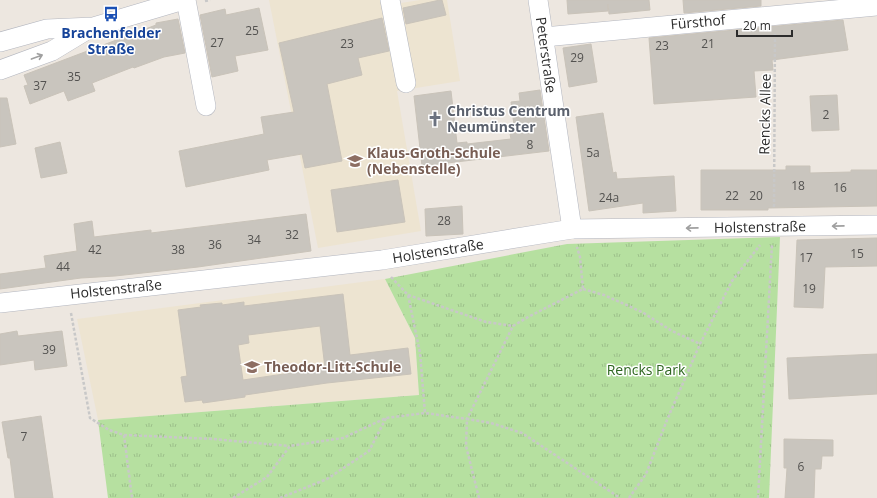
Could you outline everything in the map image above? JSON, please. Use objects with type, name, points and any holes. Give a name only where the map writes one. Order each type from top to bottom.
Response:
[{"type":"street","points":[[0,42],[47,29],[93,27],[185,0],[206,106]]},
{"type":"street","points":[[390,0],[406,83]]},
{"type":"street","name":"Peterstraße","points":[[538,0],[572,229]]},
{"type":"street","name":"Fürsthof","points":[[544,37],[877,6]]},
{"type":"street","points":[[0,70],[52,51],[93,27]]},
{"type":"street","name":"Holstenstraße","points":[[0,303],[68,294],[382,260],[572,229],[877,225]]},
{"type":"path","name":"Rencks Allee","points":[[758,498],[773,227],[776,15]]},
{"type":"path","points":[[629,498],[646,474],[666,420],[700,344],[732,281],[773,227]]},
{"type":"path","points":[[572,229],[580,257],[583,289]]},
{"type":"path","points":[[382,260],[392,278],[408,295],[486,322],[513,326]]},
{"type":"path","points":[[480,498],[466,446],[467,419],[513,326],[583,289],[604,295],[642,312],[672,331],[700,344]]},
{"type":"path","points":[[68,294],[90,418],[109,430],[124,435],[213,439],[290,446],[343,438],[386,418],[425,413],[491,423],[522,433],[620,498]]},
{"type":"path","points":[[408,295],[420,353],[425,413]]},
{"type":"path","points":[[280,498],[327,479],[369,452],[386,418]]},
{"type":"path","points":[[124,435],[132,498]]},
{"type":"path","points":[[233,498],[267,477],[290,446]]},
{"type":"shaded area","name":"Klaus-Groth-Schule (Nebenstelle)","points":[[269,0],[400,0],[401,3],[420,0],[447,0],[460,81],[397,91],[421,231],[318,248]]},
{"type":"shaded area","name":"Theodor-Litt-Schule","points":[[385,279],[415,338],[419,395],[98,420],[77,319]]},
{"type":"green space","name":"Rencks Park","points":[[780,237],[769,498],[108,498],[98,420],[419,395],[415,338],[385,279],[567,244]]},
{"type":"building","points":[[442,0],[446,15],[406,24],[403,8]]},
{"type":"building","points":[[567,0],[649,0],[650,10],[609,14],[608,4],[608,11],[568,14]]},
{"type":"building","points":[[683,0],[761,0],[761,6],[684,13]]},
{"type":"building","points":[[259,8],[268,50],[235,56],[238,71],[212,77],[200,15],[225,9],[226,15]]},
{"type":"building","points":[[382,18],[389,51],[358,58],[362,75],[327,84],[342,161],[305,168],[302,154],[267,160],[269,170],[186,187],[179,151],[264,134],[261,117],[294,112],[279,43]]},
{"type":"building","points":[[178,19],[185,53],[164,57],[134,68],[133,67],[92,83],[95,91],[68,101],[64,91],[30,104],[24,86],[28,85],[24,75],[156,25],[156,23]]},
{"type":"building","points":[[843,20],[848,50],[772,60],[773,70],[754,71],[756,97],[654,104],[649,38]]},
{"type":"building","points":[[591,44],[597,82],[569,87],[563,48]]},
{"type":"building","points":[[540,90],[549,151],[422,166],[414,96],[451,91],[457,143],[467,142],[467,144],[511,139],[510,134],[515,133],[511,102],[520,101],[519,93]]},
{"type":"building","points":[[837,95],[839,130],[812,131],[810,96]]},
{"type":"building","points":[[0,98],[7,98],[16,144],[0,147]]},
{"type":"building","points":[[603,113],[613,173],[616,172],[617,179],[674,176],[676,211],[643,213],[643,203],[589,211],[576,117]]},
{"type":"building","points":[[60,142],[67,173],[41,178],[35,148]]},
{"type":"building","points":[[786,166],[810,166],[810,173],[877,170],[877,206],[768,208],[768,210],[701,210],[701,170],[786,170]]},
{"type":"building","points":[[398,180],[405,222],[337,232],[331,190]]},
{"type":"building","points":[[462,206],[463,234],[426,236],[425,209]]},
{"type":"building","points":[[306,214],[311,251],[198,267],[81,278],[0,289],[0,274],[46,268],[44,256],[77,251],[74,224],[92,221],[94,237],[151,230],[151,233]]},
{"type":"building","points":[[877,238],[877,266],[825,267],[823,308],[794,307],[797,240]]},
{"type":"building","points":[[343,294],[350,355],[408,348],[411,374],[327,383],[245,395],[245,397],[203,403],[202,400],[185,402],[181,377],[187,376],[178,310],[201,307],[200,305],[222,303],[222,305],[244,302],[244,306]],"holes":[[[320,326],[325,368],[243,380],[238,345],[249,343],[248,335]]]},
{"type":"building","points":[[17,331],[18,336],[62,331],[67,366],[35,370],[34,360],[0,365],[0,334]]},
{"type":"building","points":[[877,354],[877,394],[789,399],[787,358]]},
{"type":"building","points":[[41,416],[53,498],[15,498],[10,458],[8,458],[2,422]]},
{"type":"building","points":[[784,439],[833,440],[833,456],[822,456],[821,469],[815,469],[814,498],[785,498],[787,468],[784,468]]},
{"type":"place","name":"Brachenfelder Straße","points":[[111,14]]},
{"type":"place","name":"Christus Centrum Neumünster","points":[[435,119]]},
{"type":"place","name":"Klaus-Groth-Schule (Nebenstelle)","points":[[355,161]]},
{"type":"place","name":"Theodor-Litt-Schule","points":[[252,367]]}]
